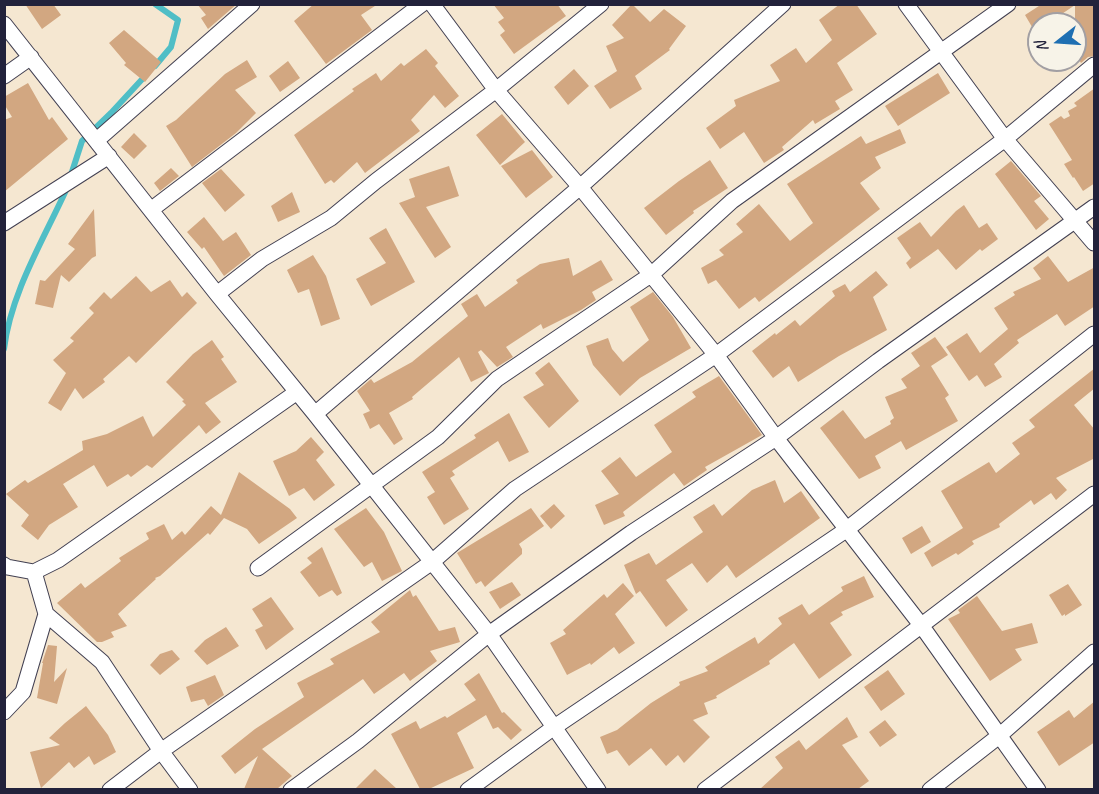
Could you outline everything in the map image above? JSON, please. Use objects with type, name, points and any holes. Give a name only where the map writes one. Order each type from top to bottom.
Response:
[{"type":"street","points":[[97,140],[252,4]]},
{"type":"street","points":[[152,209],[422,4]]},
{"type":"street","points":[[432,4],[496,90],[652,274],[716,356],[846,530],[921,625],[1038,789]]},
{"type":"street","points":[[217,294],[262,259],[331,218],[496,90],[601,4]]},
{"type":"street","points":[[315,414],[580,187],[783,4]]},
{"type":"street","points":[[906,4],[1005,139],[1095,243]]},
{"type":"street","points":[[258,568],[370,484],[438,437],[497,380],[652,274],[732,201],[1008,4]]},
{"type":"street","points":[[4,24],[489,634],[598,789]]},
{"type":"street","points":[[4,76],[31,57]]},
{"type":"street","points":[[110,789],[432,562],[515,489],[716,356],[1005,139],[1095,65]]},
{"type":"street","points":[[4,223],[109,156]]},
{"type":"street","points":[[291,789],[358,741],[489,634],[632,533],[776,438],[878,361],[1095,207]]},
{"type":"street","points":[[468,789],[553,728],[846,530],[1095,334]]},
{"type":"street","points":[[4,565],[34,572],[58,560],[297,392]]},
{"type":"street","points":[[705,789],[1095,494]]},
{"type":"street","points":[[4,712],[23,692],[46,614],[34,572]]},
{"type":"street","points":[[46,614],[102,662],[161,751],[190,789]]},
{"type":"street","points":[[930,789],[999,736],[1095,652]]},
{"type":"building","points":[[25,4],[53,4],[61,15],[42,29]]},
{"type":"building","points":[[197,4],[237,4],[208,29],[201,18],[206,15]]},
{"type":"building","points":[[314,4],[378,4],[361,15],[372,30],[326,64],[294,21]]},
{"type":"building","points":[[493,4],[557,4],[566,16],[514,54],[500,35],[505,31],[498,22],[504,18]]},
{"type":"building","points":[[632,4],[650,22],[664,9],[686,26],[670,50],[635,76],[642,89],[610,109],[594,86],[617,71],[606,46],[624,38],[612,25]]},
{"type":"building","points":[[840,4],[856,4],[877,34],[837,63],[853,90],[835,101],[840,109],[815,124],[813,120],[782,147],[784,150],[764,163],[744,132],[720,149],[706,128],[736,106],[734,100],[780,81],[770,65],[796,48],[806,63],[832,40],[819,20]]},
{"type":"building","points":[[1042,4],[1095,4],[1095,56],[1087,58],[1087,12],[1075,12],[1075,5],[1065,12],[1030,12]]},
{"type":"building","points":[[124,30],[161,62],[145,82],[124,65],[126,63],[109,43]]},
{"type":"building","points":[[426,49],[438,63],[435,66],[459,96],[445,108],[434,95],[411,120],[420,131],[365,173],[357,162],[334,183],[331,180],[325,184],[294,135],[376,73],[381,81],[401,63],[404,66]]},
{"type":"building","points":[[247,60],[257,77],[235,90],[256,113],[236,133],[192,167],[166,126],[176,120],[225,74]]},
{"type":"building","points":[[288,61],[300,78],[280,92],[269,76]]},
{"type":"building","points":[[574,69],[589,86],[568,105],[554,87]]},
{"type":"building","points":[[938,73],[950,93],[898,126],[885,106]]},
{"type":"building","points":[[28,83],[49,120],[52,117],[68,139],[4,192],[4,120],[12,117],[4,104],[4,97]]},
{"type":"building","points":[[1095,88],[1095,183],[1083,191],[1064,164],[1072,160],[1049,124],[1061,116],[1064,119],[1070,116],[1068,111],[1077,106],[1074,103]]},
{"type":"building","points":[[502,114],[525,142],[500,165],[476,135]]},
{"type":"building","points":[[900,129],[906,143],[875,157],[881,168],[860,183],[880,209],[759,302],[755,297],[739,309],[716,280],[708,284],[701,268],[724,255],[719,250],[743,232],[736,224],[759,204],[790,241],[813,223],[787,184],[861,136],[866,144]]},
{"type":"building","points":[[134,133],[147,146],[134,159],[121,147]]},
{"type":"building","points":[[532,150],[553,177],[526,198],[501,166]]},
{"type":"building","points":[[710,160],[728,188],[693,211],[694,213],[666,235],[644,208]]},
{"type":"building","points":[[1011,161],[1041,196],[1034,201],[1049,219],[1036,230],[995,174]]},
{"type":"building","points":[[449,166],[459,196],[426,207],[451,247],[435,258],[399,203],[415,197],[409,179]]},
{"type":"building","points":[[171,168],[179,176],[160,191],[154,183]]},
{"type":"building","points":[[221,169],[245,195],[225,212],[202,183]]},
{"type":"building","points":[[292,192],[300,212],[278,222],[271,206]]},
{"type":"building","points":[[964,205],[979,228],[987,223],[998,239],[982,251],[980,249],[956,270],[938,249],[910,269],[906,263],[911,258],[897,238],[920,222],[931,237]]},
{"type":"building","points":[[94,209],[96,256],[69,282],[61,275],[53,308],[35,304],[40,280],[45,281],[75,249],[68,244]]},
{"type":"building","points":[[204,217],[223,241],[236,232],[251,255],[224,276],[204,247],[202,249],[187,232]]},
{"type":"building","points":[[386,228],[415,282],[371,306],[356,279],[386,263],[369,238]]},
{"type":"building","points":[[313,255],[326,276],[340,319],[321,326],[309,289],[298,293],[287,270]]},
{"type":"building","points":[[1048,256],[1068,282],[1095,267],[1095,306],[1065,326],[1057,314],[1017,340],[1019,343],[994,364],[1002,377],[985,387],[977,375],[969,381],[946,347],[967,333],[980,353],[1008,329],[994,308],[1015,295],[1013,292],[1041,279],[1033,268]]},
{"type":"building","points":[[569,258],[573,276],[601,260],[613,280],[592,292],[596,300],[543,329],[541,324],[506,347],[513,357],[497,367],[481,350],[478,352],[489,373],[471,382],[459,357],[412,397],[413,399],[389,413],[403,439],[394,445],[379,424],[370,429],[363,414],[370,411],[357,391],[371,379],[374,383],[412,362],[468,316],[461,304],[477,294],[485,307],[518,283],[516,280],[540,264]]},
{"type":"building","points":[[876,271],[888,285],[873,297],[887,330],[798,382],[789,366],[773,378],[752,351],[795,320],[800,326],[835,296],[832,291],[845,284],[850,292]]},
{"type":"building","points":[[136,276],[151,292],[170,280],[182,297],[187,292],[197,303],[136,363],[129,356],[103,379],[105,382],[83,399],[75,388],[61,411],[48,403],[66,373],[53,360],[74,341],[70,338],[94,313],[89,308],[104,292],[111,299]]},
{"type":"building","points":[[653,292],[673,317],[691,348],[640,378],[620,396],[593,365],[586,346],[608,338],[612,349],[623,362],[649,340],[630,307]]},
{"type":"building","points":[[935,337],[948,355],[931,366],[949,395],[945,398],[958,421],[906,450],[901,441],[875,456],[881,468],[859,479],[820,428],[843,410],[865,439],[891,424],[890,421],[894,418],[885,397],[907,388],[901,379],[920,366],[911,353]]},
{"type":"building","points":[[212,340],[224,357],[221,359],[237,382],[205,403],[221,422],[206,434],[199,425],[152,468],[147,465],[131,477],[128,474],[107,487],[94,465],[63,484],[78,507],[49,525],[38,540],[21,526],[29,515],[6,494],[25,480],[28,483],[83,450],[82,441],[107,434],[143,416],[153,437],[186,405],[166,382],[193,354]]},
{"type":"building","points":[[549,362],[579,401],[549,428],[523,397],[544,385],[535,373]]},
{"type":"building","points":[[1095,368],[1095,388],[1074,405],[1095,430],[1095,458],[1056,478],[1067,490],[1056,500],[1051,493],[1034,505],[1031,500],[999,524],[1000,527],[972,541],[974,544],[958,555],[956,553],[932,567],[924,553],[963,528],[941,491],[989,462],[996,473],[1020,454],[1012,443],[1035,427],[1029,420]]},
{"type":"building","points":[[719,376],[762,435],[705,467],[707,470],[684,486],[674,473],[623,512],[625,516],[604,525],[595,505],[619,494],[601,471],[620,457],[636,477],[672,452],[654,425],[696,397],[692,392]]},
{"type":"building","points":[[509,413],[529,452],[509,462],[498,441],[452,471],[455,475],[450,478],[469,509],[444,525],[427,497],[435,492],[422,472],[476,438],[474,435]]},
{"type":"building","points":[[311,437],[324,452],[316,460],[335,485],[314,501],[304,488],[289,496],[273,461],[296,451]]},
{"type":"building","points":[[239,472],[290,509],[297,518],[259,544],[247,529],[224,518],[210,535],[208,533],[155,578],[118,614],[127,626],[111,632],[114,637],[102,642],[97,642],[57,603],[81,583],[85,588],[121,561],[119,558],[149,539],[146,533],[164,524],[172,540],[182,531],[185,535],[211,506],[221,515]]},
{"type":"building","points":[[775,480],[784,503],[801,491],[820,518],[736,578],[727,565],[707,583],[692,563],[666,580],[688,610],[666,627],[640,591],[636,594],[624,565],[649,553],[656,565],[703,532],[693,517],[714,504],[722,516],[752,490]]},
{"type":"building","points":[[554,504],[565,516],[551,529],[540,516]]},
{"type":"building","points":[[366,508],[384,532],[402,571],[382,581],[372,562],[364,567],[334,529]]},
{"type":"building","points":[[531,508],[544,526],[519,544],[522,554],[485,587],[481,581],[476,584],[457,553]]},
{"type":"building","points":[[922,526],[931,542],[911,554],[902,538]]},
{"type":"building","points":[[322,547],[342,593],[337,596],[332,590],[319,597],[300,572],[312,563],[307,558]]},
{"type":"building","points":[[864,576],[874,597],[841,612],[843,615],[830,623],[852,655],[819,679],[794,643],[769,661],[770,664],[716,696],[717,698],[704,703],[708,714],[693,720],[710,737],[684,763],[678,755],[666,766],[651,748],[629,766],[617,750],[607,754],[600,737],[617,730],[651,703],[680,685],[679,682],[708,671],[705,667],[755,637],[758,644],[782,624],[778,618],[802,604],[809,615],[843,591],[841,587]]},
{"type":"building","points":[[512,582],[521,595],[500,609],[489,592]]},
{"type":"building","points":[[623,583],[634,596],[615,614],[635,643],[619,654],[614,647],[591,665],[590,663],[567,675],[550,643],[566,634],[563,630],[604,594],[607,598]]},
{"type":"building","points":[[1068,584],[1082,605],[1062,616],[1049,595]]},
{"type":"building","points":[[410,590],[413,597],[416,595],[439,631],[455,627],[460,642],[430,651],[437,661],[410,681],[404,673],[374,694],[363,679],[262,749],[292,776],[277,789],[244,789],[258,756],[235,774],[221,756],[255,729],[304,697],[297,683],[334,664],[330,659],[380,632],[371,622]]},
{"type":"building","points":[[977,596],[1002,631],[1032,623],[1038,643],[1015,649],[1022,660],[990,681],[948,619],[960,613],[958,610]]},
{"type":"building","points":[[271,597],[294,629],[266,650],[255,630],[263,626],[252,609]]},
{"type":"building","points":[[226,627],[239,646],[207,665],[194,651],[205,640]]},
{"type":"building","points":[[48,645],[57,646],[54,682],[67,668],[57,704],[37,698],[42,663]]},
{"type":"building","points":[[172,650],[180,659],[160,675],[150,665],[160,654]]},
{"type":"building","points":[[888,670],[905,694],[881,711],[864,687]]},
{"type":"building","points":[[479,673],[502,713],[504,712],[522,730],[511,740],[498,727],[493,729],[486,715],[457,733],[474,768],[429,789],[420,789],[391,734],[416,721],[420,729],[445,716],[447,718],[476,700],[464,684]]},
{"type":"building","points":[[215,675],[224,695],[208,706],[204,699],[191,702],[186,687]]},
{"type":"building","points":[[1095,701],[1095,742],[1059,766],[1037,732],[1069,710],[1074,718]]},
{"type":"building","points":[[86,706],[108,735],[116,752],[94,765],[89,756],[74,768],[69,762],[41,788],[30,752],[60,745],[49,738]]},
{"type":"building","points":[[847,717],[858,737],[842,745],[869,781],[858,789],[760,789],[783,768],[775,757],[799,740],[806,750]]},
{"type":"building","points":[[885,720],[897,735],[880,747],[869,732]]},
{"type":"building","points":[[375,769],[397,789],[355,789]]},
{"type":"waterway","points":[[155,4],[178,20],[171,47],[155,66]]},
{"type":"waterway","points":[[70,178],[82,141],[146,75]]},
{"type":"waterway","points":[[4,349],[21,286],[67,188]]}]
